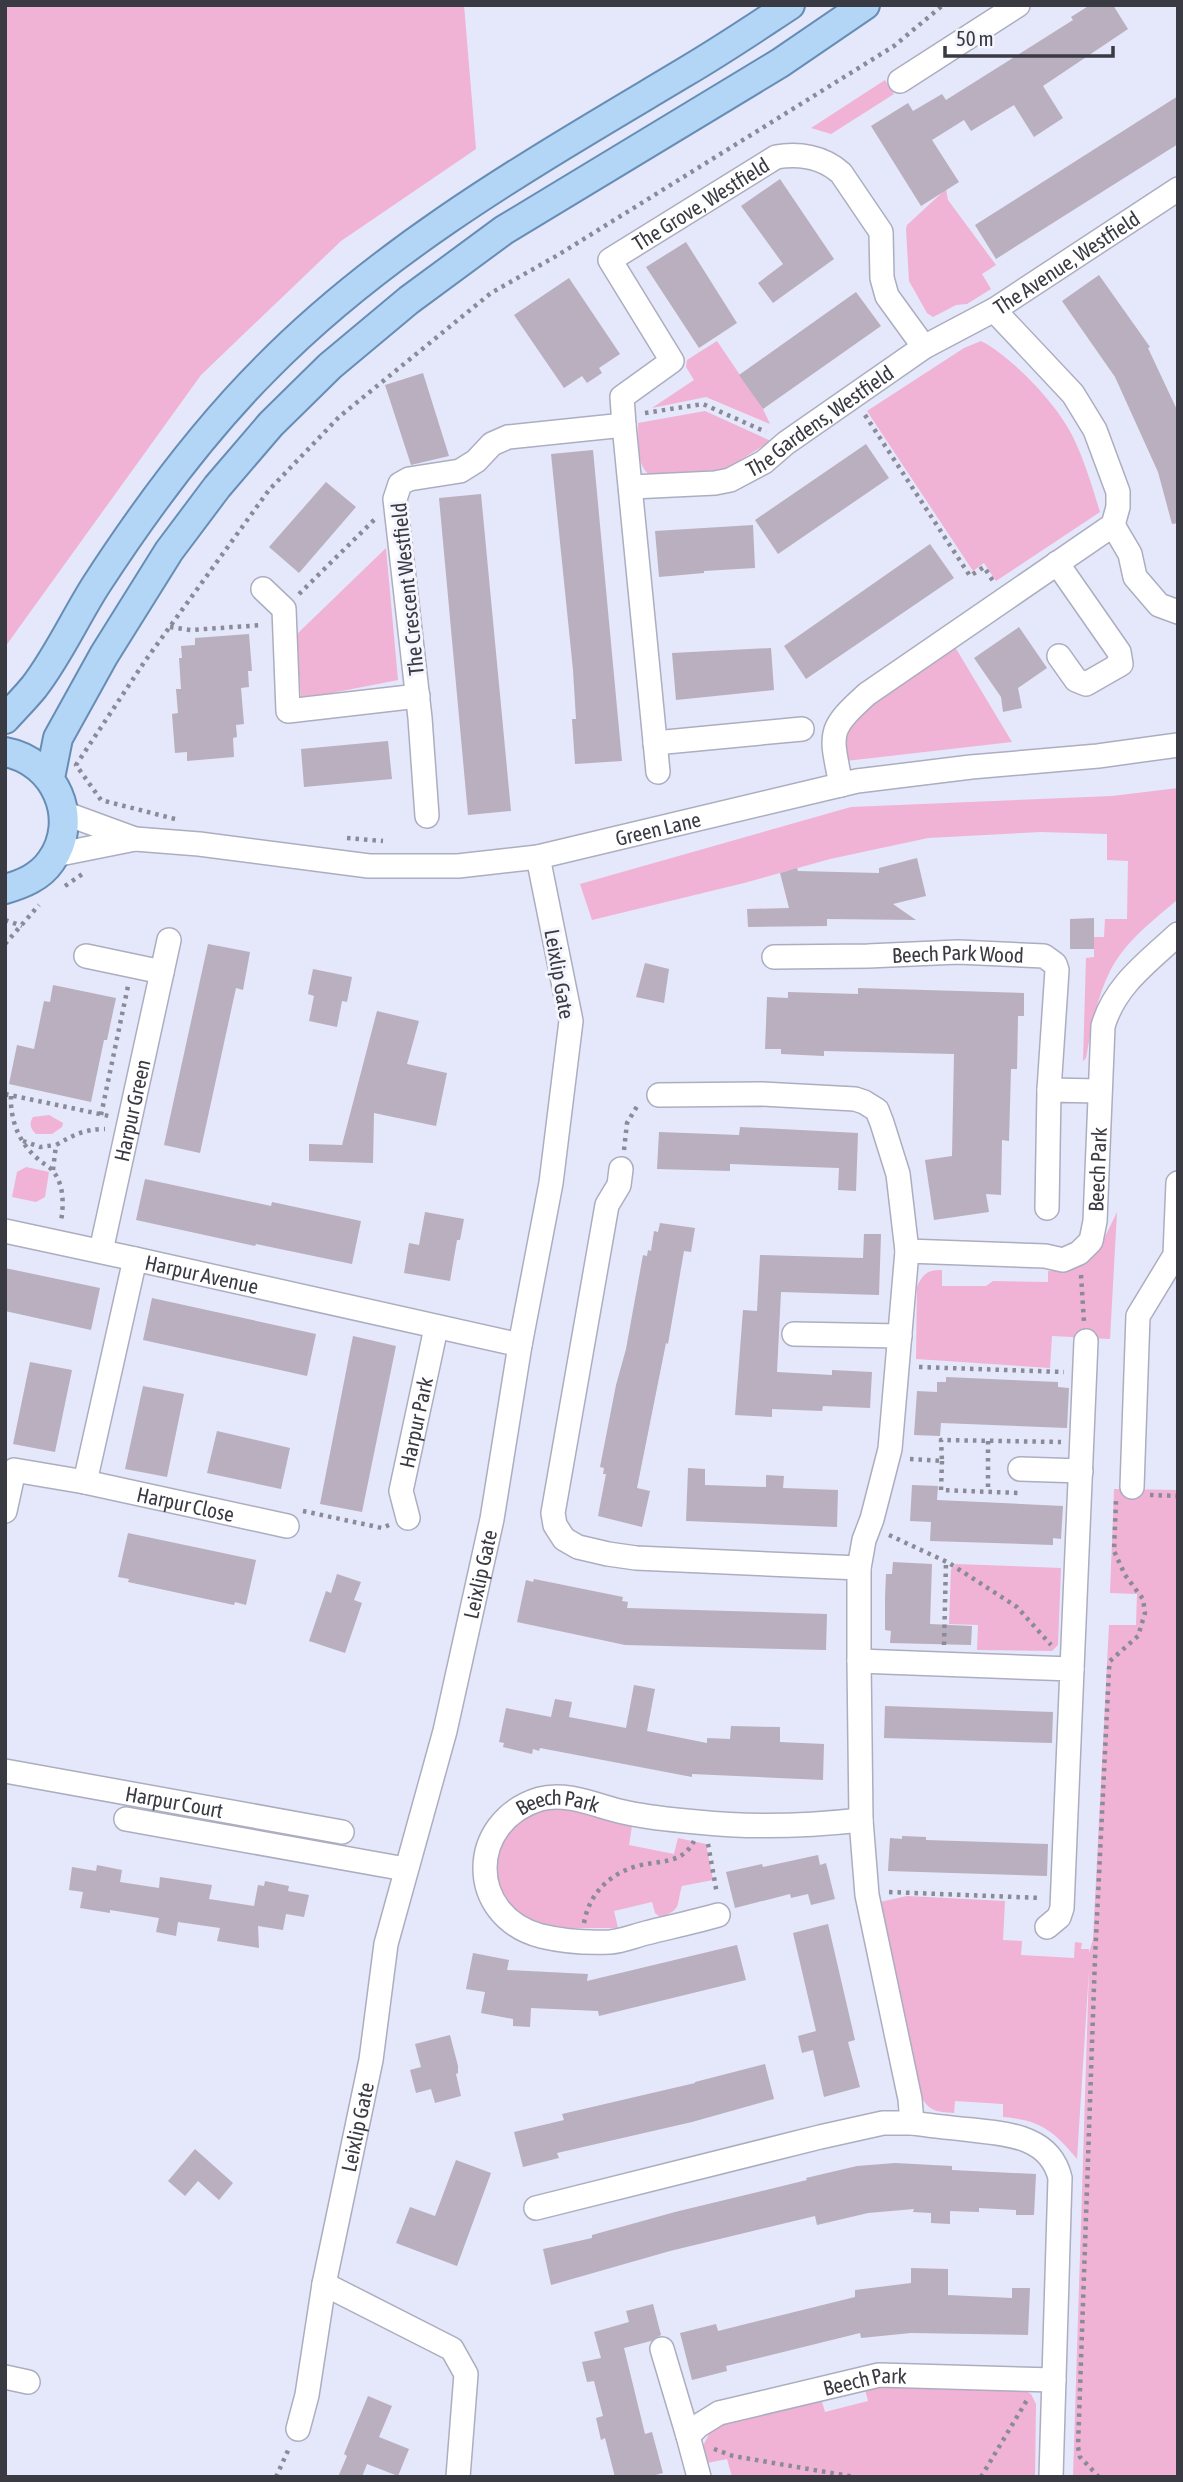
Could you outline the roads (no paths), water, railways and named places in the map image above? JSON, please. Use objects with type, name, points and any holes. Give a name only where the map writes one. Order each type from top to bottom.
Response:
[{"type":"main road","points":[[5,719],[35,686],[96,586],[150,505],[207,433],[266,368],[347,293],[429,231],[543,156],[688,71],[790,5]]},
{"type":"main road","points":[[50,778],[58,738],[104,655],[169,551],[262,434],[330,366],[409,300],[504,230],[780,63],[865,5]]},
{"type":"main road","points":[[5,752],[17,754],[36,764],[50,778],[60,794],[64,813],[55,855],[38,875],[14,886],[13,917]]},
{"type":"street","points":[[900,80],[1015,6]]},
{"type":"street","name":"The Grove, Westfield","points":[[624,420],[622,397],[672,361],[610,260],[776,157],[803,155],[834,167],[841,173],[881,232],[882,278],[887,296],[924,347]]},
{"type":"street","name":"The Avenue, Westfield","points":[[1113,525],[1118,507],[1118,492],[1095,430],[1073,394],[994,310],[1178,189]]},
{"type":"street","name":"The Gardens, Westfield","points":[[632,487],[730,480],[764,462],[786,443],[924,347],[994,310]]},
{"type":"street","points":[[624,420],[657,772]]},
{"type":"street","name":"The Crescent Westfield","points":[[427,816],[418,696],[395,499],[400,484],[410,478],[460,471],[476,461],[492,444],[508,437],[624,420]]},
{"type":"street","points":[[841,785],[833,740],[835,728],[846,712],[867,694],[1113,525],[1130,554],[1135,577],[1159,605],[1178,612]]},
{"type":"street","points":[[1057,564],[1119,652],[1121,664],[1086,684],[1076,681],[1059,656]]},
{"type":"street","points":[[263,589],[284,617],[288,711],[418,696]]},
{"type":"street","points":[[655,743],[802,729]]},
{"type":"street","name":"Green Lane","points":[[64,813],[135,839],[199,844],[369,866],[458,866],[538,857],[841,785],[971,766],[1098,756],[1178,745]]},
{"type":"street","name":"Green Lane","points":[[55,855],[135,839]]},
{"type":"street","name":"Leixlip Gate","points":[[298,2429],[324,2284],[371,2060],[386,1944],[445,1731],[492,1519],[520,1345],[551,1183],[571,1021],[538,857]]},
{"type":"street","name":"Beech Park","points":[[907,1251],[1045,1256],[1063,1260],[1079,1253],[1093,1236],[1103,1026],[1112,1002],[1122,986],[1178,934]]},
{"type":"street","name":"Harpur Green","points":[[101,1251],[169,940]]},
{"type":"street","name":"Beech Park Wood","points":[[774,957],[958,952],[1044,956],[1055,964],[1057,970],[1049,1090],[1047,1208]]},
{"type":"street","points":[[86,956],[162,972]]},
{"type":"street","points":[[1049,1090],[1099,1091]]},
{"type":"street","points":[[659,1095],[762,1094],[855,1099],[877,1110],[898,1174],[907,1251],[900,1336],[888,1455],[859,1568],[861,1820],[867,1895],[910,2099],[912,2123]]},
{"type":"street","points":[[621,1169],[619,1185],[607,1205],[553,1513],[555,1525],[564,1539],[578,1548],[636,1558],[859,1568]]},
{"type":"street","points":[[1132,1486],[1138,1316],[1175,1255],[1178,1183]]},
{"type":"street","points":[[5,1231],[135,1259]]},
{"type":"street","name":"Harpur Avenue","points":[[85,1482],[135,1259],[520,1345]]},
{"type":"street","name":"Harpur Park","points":[[408,1518],[401,1491],[436,1328]]},
{"type":"street","points":[[794,1334],[900,1336]]},
{"type":"street","points":[[1047,1927],[1059,1917],[1062,1899],[1086,1341]]},
{"type":"street","points":[[5,1511],[10,1469],[85,1482]]},
{"type":"street","points":[[1020,1469],[1081,1471]]},
{"type":"street","name":"Harpur Close","points":[[85,1482],[287,1526]]},
{"type":"street","points":[[859,1661],[1072,1669]]},
{"type":"street","name":"Harpur Court","points":[[5,1771],[342,1832]]},
{"type":"street","name":"Beech Park","points":[[718,1915],[612,1942],[543,1936],[522,1929],[506,1919],[495,1904],[485,1876],[484,1863],[491,1839],[508,1816],[534,1801],[556,1797],[699,1829],[801,1826],[861,1820]]},
{"type":"street","points":[[126,1819],[405,1869]]},
{"type":"street","points":[[537,2208],[883,2123],[912,2123],[1022,2137],[1044,2150],[1053,2159],[1060,2178],[1051,2477]]},
{"type":"street","points":[[324,2284],[452,2349],[467,2374],[458,2477]]},
{"type":"street","points":[[662,2349],[699,2477]]},
{"type":"street","name":"Beech Park","points":[[688,2436],[719,2413],[878,2375],[1054,2380]]},
{"type":"street","points":[[5,2377],[28,2382]]}]
